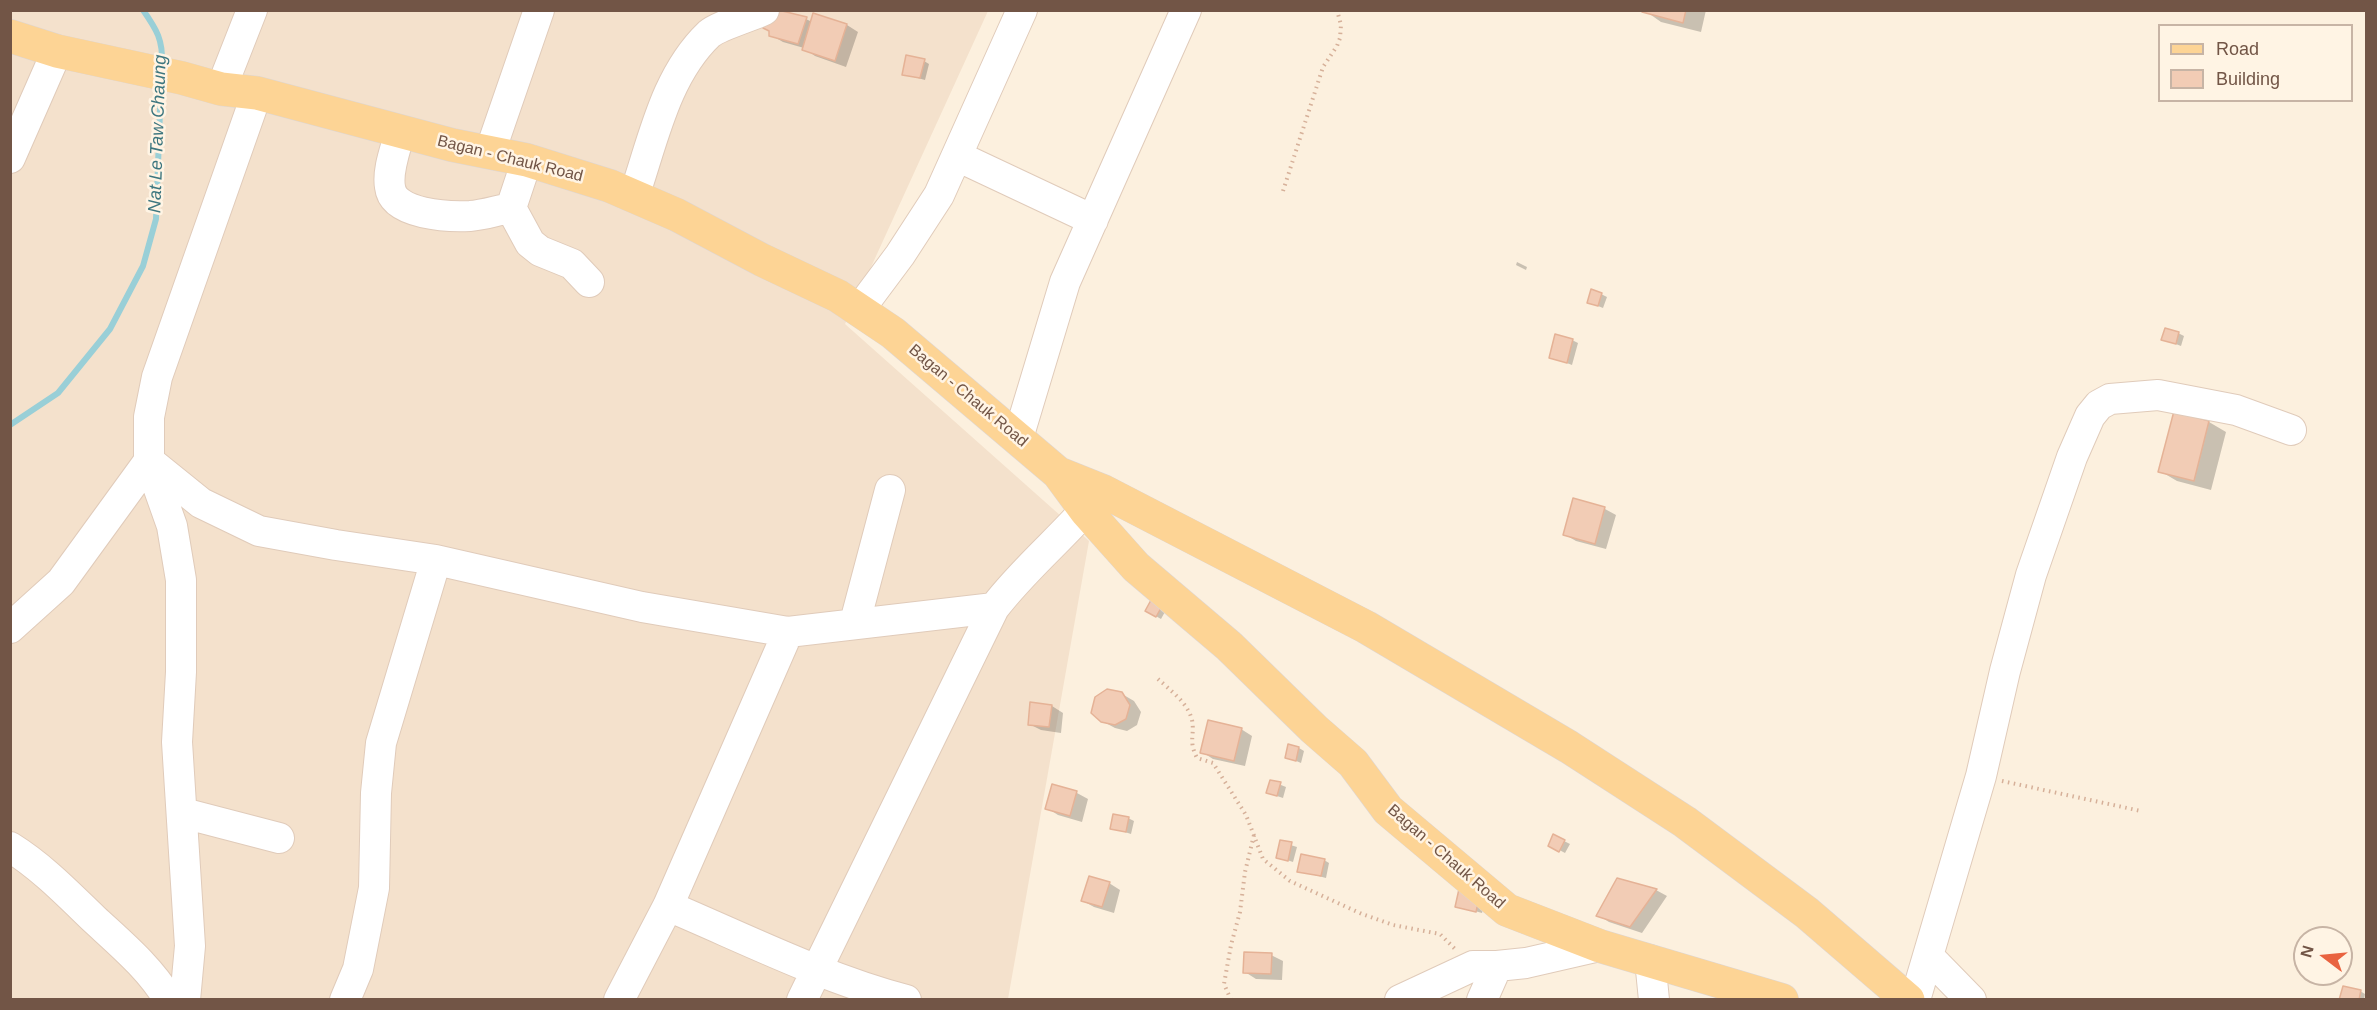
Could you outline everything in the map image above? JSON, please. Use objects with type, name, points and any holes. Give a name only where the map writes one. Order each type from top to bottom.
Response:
[{"type":"main road","name":"Bagan - Chauk Road","points":[[10,36],[57,51],[182,78],[221,89],[257,93],[400,132],[527,160],[610,186],[677,215],[762,260],[838,296],[893,333],[1094,501],[1366,627],[1569,747],[1685,822],[1807,913],[1908,999]]},
{"type":"main road","name":"Bagan - Chauk Road","points":[[1094,501],[1136,567],[1229,646],[1314,729],[1353,763],[1388,810],[1508,910],[1600,946],[1782,999]]},
{"type":"street","points":[[221,89],[252,10]]},
{"type":"street","points":[[490,152],[539,10]]},
{"type":"street","points":[[634,196],[668,94],[685,65],[711,33],[764,10]]},
{"type":"street","points":[[860,310],[900,255],[939,195],[1022,10]]},
{"type":"street","points":[[1018,438],[1065,282],[1186,10]]},
{"type":"street","points":[[10,158],[57,51]]},
{"type":"street","points":[[185,999],[190,946],[177,742],[181,672],[181,580],[172,526],[149,461],[149,417],[157,376],[257,93]]},
{"type":"street","points":[[400,132],[390,187],[393,196],[403,206],[433,215],[471,216],[511,208]]},
{"type":"street","points":[[957,156],[1093,220]]},
{"type":"street","points":[[527,160],[511,208],[530,243],[540,251],[572,264],[589,282]]},
{"type":"street","points":[[1916,999],[1981,776],[2004,671],[2031,575],[2072,457],[2090,416],[2099,405],[2110,399],[2158,395],[2236,410],[2291,430]]},
{"type":"street","points":[[149,461],[201,503],[259,531],[436,560],[642,607],[788,632],[855,622],[994,608]]},
{"type":"street","points":[[10,628],[61,582],[149,461]]},
{"type":"street","points":[[855,622],[890,490]]},
{"type":"street","points":[[802,999],[994,608],[1012,584],[1094,501]]},
{"type":"street","points":[[345,999],[358,969],[374,888],[376,793],[381,743],[436,560]]},
{"type":"street","points":[[619,999],[668,906],[788,632]]},
{"type":"street","points":[[183,813],[279,838]]},
{"type":"street","points":[[10,847],[34,862],[102,926],[156,978],[169,999]]},
{"type":"street","points":[[668,906],[818,970],[872,990],[906,999]]},
{"type":"street","points":[[1400,999],[1485,966],[1526,963],[1600,946]]},
{"type":"street","points":[[1928,956],[1971,999]]},
{"type":"street","points":[[1650,960],[1654,999]]},
{"type":"street","points":[[1482,999],[1485,966]]},
{"type":"path","points":[[1283,192],[1323,67],[1340,38],[1341,25],[1337,10]]},
{"type":"path","points":[[1158,679],[1180,699],[1192,720],[1191,746],[1197,758],[1213,763],[1246,815],[1263,859],[1290,881],[1362,914],[1393,925],[1440,934],[1485,966]]},
{"type":"path","points":[[1981,776],[2141,811]]},
{"type":"path","points":[[1232,999],[1224,984],[1254,834]]},
{"type":"shaded area","points":[[10,11],[988,11],[845,324],[1089,541],[1008,999],[11,999]]},
{"type":"building","points":[[778,10],[807,17],[798,44],[769,36],[769,31],[763,28],[767,14]]},
{"type":"building","points":[[1642,10],[1686,10],[1683,23],[1642,12]]},
{"type":"building","points":[[813,13],[847,24],[835,61],[802,50]]},
{"type":"building","points":[[906,55],[925,59],[920,78],[902,75]]},
{"type":"building","points":[[1591,289],[1602,293],[1598,306],[1587,303]]},
{"type":"building","points":[[2165,328],[2179,332],[2176,344],[2161,340]]},
{"type":"building","points":[[1555,334],[1573,339],[1567,363],[1549,358]]},
{"type":"building","points":[[2174,411],[2209,421],[2194,481],[2158,472]]},
{"type":"building","points":[[1573,498],[1605,507],[1595,544],[1563,535]]},
{"type":"building","points":[[1151,600],[1162,606],[1156,617],[1145,611]]},
{"type":"building","points":[[1107,689],[1122,692],[1130,705],[1126,719],[1115,725],[1101,722],[1091,713],[1095,697]]},
{"type":"building","points":[[1030,702],[1052,705],[1049,727],[1028,725]]},
{"type":"building","points":[[1208,720],[1242,728],[1234,761],[1200,753]]},
{"type":"building","points":[[1288,744],[1299,747],[1296,761],[1285,758]]},
{"type":"building","points":[[1270,780],[1281,782],[1277,796],[1266,793]]},
{"type":"building","points":[[1052,784],[1077,791],[1070,816],[1045,809]]},
{"type":"building","points":[[1113,814],[1129,817],[1126,832],[1110,829]]},
{"type":"building","points":[[1553,834],[1565,840],[1559,852],[1548,846]]},
{"type":"building","points":[[1280,840],[1292,842],[1288,861],[1276,858]]},
{"type":"building","points":[[1301,854],[1325,859],[1321,876],[1297,872]]},
{"type":"building","points":[[1089,876],[1110,882],[1102,907],[1081,901]]},
{"type":"building","points":[[1617,878],[1657,889],[1630,927],[1596,916]]},
{"type":"building","points":[[1459,889],[1480,894],[1476,912],[1455,907]]},
{"type":"building","points":[[1244,952],[1272,953],[1271,974],[1243,973]]},
{"type":"building","points":[[2343,986],[2361,990],[2359,1000],[2339,1000]]},
{"type":"waterway","name":"Nat Le Taw Chaung","points":[[143,10],[158,36],[162,64]]},
{"type":"waterway","name":"Nat Le Taw Chaung","points":[[10,425],[58,393],[110,329],[143,266],[156,219],[161,84]]}]
